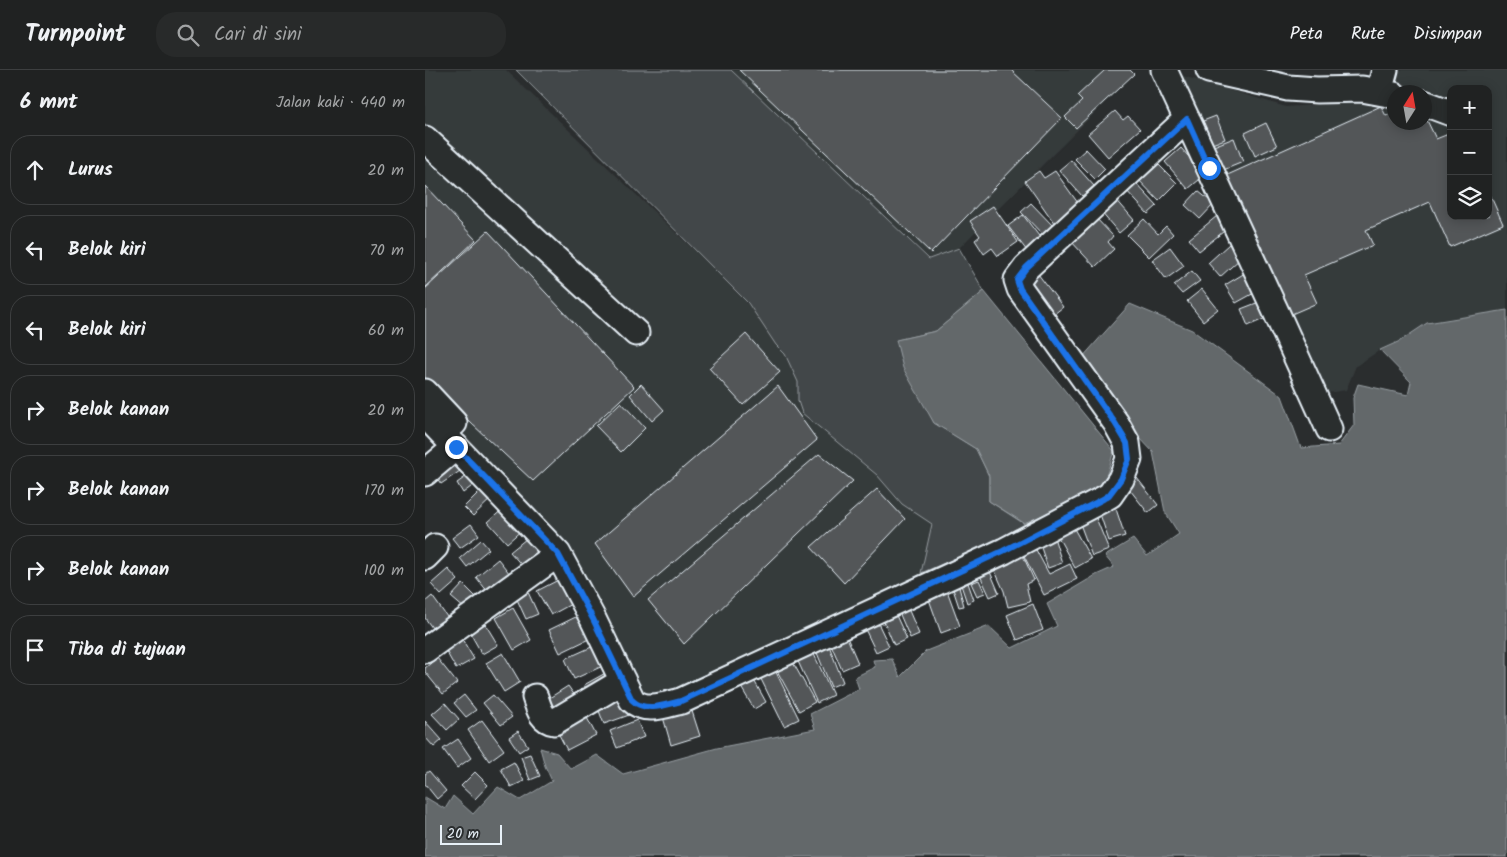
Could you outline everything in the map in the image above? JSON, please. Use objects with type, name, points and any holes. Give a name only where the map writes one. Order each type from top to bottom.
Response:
[{"type":"street","points":[[1164,70],[1329,429]]},
{"type":"street","points":[[1209,70],[1288,88],[1317,90],[1362,89],[1386,86]]},
{"type":"street","points":[[1432,106],[1447,111]]},
{"type":"street","points":[[425,415],[558,554],[593,619],[632,700],[640,706],[653,707],[681,701],[1003,551],[1109,495],[1127,468],[1129,455],[1127,443],[1020,289],[1017,280],[1026,268],[1187,119]]},
{"type":"street","points":[[425,139],[636,333]]},
{"type":"street","points":[[425,392],[515,484]]},
{"type":"street","points":[[425,473],[456,447]]},
{"type":"street","points":[[425,650],[558,554]]},
{"type":"street","points":[[535,697],[543,718],[554,722],[623,681]]},
{"type":"shaded area","points":[[425,70],[506,70],[716,271],[965,525],[999,556],[636,711],[558,568],[425,426]]},
{"type":"shaded area","points":[[516,70],[731,70],[929,259],[959,248],[984,291],[936,331],[897,340],[934,423],[976,449],[989,476],[989,501],[1029,527],[921,573],[932,524],[902,504],[877,475],[802,413],[798,401],[798,382],[785,354],[776,345],[748,303]]},
{"type":"shaded area","points":[[731,70],[1116,70],[1134,74],[959,248],[930,259]]},
{"type":"shaded area","points":[[1376,70],[1507,70],[1507,310],[1427,323],[1356,366],[1346,390],[1309,396],[1173,73],[1286,107],[1364,101]]},
{"type":"shaded area","points":[[984,291],[1114,451],[1105,480],[1096,493],[1024,523],[989,501],[989,476],[976,449],[934,423],[903,368],[896,340],[936,331]]},
{"type":"shaded area","points":[[1130,304],[1192,330],[1282,396],[1301,448],[1339,445],[1354,425],[1353,398],[1358,384],[1408,395],[1411,382],[1380,350],[1400,341],[1427,323],[1507,310],[1507,857],[425,857],[425,797],[445,809],[453,796],[473,814],[498,787],[520,800],[552,781],[540,748],[557,753],[571,769],[597,755],[623,774],[717,748],[815,729],[810,714],[859,689],[855,677],[875,667],[873,660],[892,659],[900,677],[926,651],[989,626],[1012,648],[1057,626],[1047,604],[1096,575],[1114,567],[1105,556],[1133,539],[1147,556],[1179,534],[1165,512],[1153,452],[1110,406],[1081,359]]},
{"type":"building","points":[[739,70],[1011,70],[1062,118],[931,253]]},
{"type":"building","points":[[1105,70],[1130,70],[1134,74],[1076,128],[1065,117],[1082,101],[1077,96]]},
{"type":"building","points":[[1381,106],[1387,116],[1387,130],[1432,130],[1436,139],[1447,135],[1447,220],[1492,220],[1492,199],[1503,224],[1450,247],[1430,202],[1366,230],[1373,245],[1304,275],[1317,303],[1287,316],[1223,177]]},
{"type":"building","points":[[1115,111],[1123,120],[1128,116],[1140,129],[1108,157],[1088,134]]},
{"type":"building","points":[[1216,116],[1225,139],[1212,144],[1203,121]]},
{"type":"building","points":[[1266,123],[1277,146],[1255,156],[1245,133]]},
{"type":"building","points":[[1234,138],[1243,162],[1221,171],[1211,147]]},
{"type":"building","points":[[1181,148],[1205,175],[1188,189],[1165,162]]},
{"type":"building","points":[[1086,149],[1105,169],[1095,179],[1075,159]]},
{"type":"building","points":[[1153,159],[1177,183],[1159,201],[1135,176]]},
{"type":"building","points":[[1071,160],[1094,186],[1082,196],[1059,170]]},
{"type":"building","points":[[1039,171],[1044,178],[1055,171],[1083,210],[1057,227],[1025,181]]},
{"type":"building","points":[[1134,181],[1157,206],[1148,214],[1125,189]]},
{"type":"building","points":[[425,186],[476,240],[425,288]]},
{"type":"building","points":[[1198,191],[1214,204],[1200,219],[1185,205]]},
{"type":"building","points":[[1115,198],[1134,220],[1119,233],[1100,211]]},
{"type":"building","points":[[1031,203],[1054,227],[1044,236],[1021,212]]},
{"type":"building","points":[[993,206],[1018,242],[998,256],[992,248],[984,254],[975,240],[980,236],[970,221]]},
{"type":"building","points":[[1023,215],[1042,240],[1027,251],[1008,226]]},
{"type":"building","points":[[1217,216],[1228,228],[1199,251],[1189,239]]},
{"type":"building","points":[[1095,217],[1113,236],[1108,242],[1114,249],[1095,267],[1070,240]]},
{"type":"building","points":[[1144,219],[1158,234],[1166,226],[1173,234],[1149,257],[1127,235]]},
{"type":"building","points":[[488,231],[634,387],[533,481],[425,380],[425,289]]},
{"type":"building","points":[[1229,244],[1241,258],[1220,277],[1208,263]]},
{"type":"building","points":[[1170,247],[1184,266],[1166,279],[1152,260]]},
{"type":"building","points":[[1192,271],[1200,281],[1182,294],[1174,285]]},
{"type":"building","points":[[1245,273],[1256,292],[1236,303],[1225,285]]},
{"type":"building","points":[[1038,274],[1063,307],[1049,318],[1023,285]]},
{"type":"building","points":[[1202,289],[1218,309],[1203,321],[1187,301]]},
{"type":"building","points":[[1259,302],[1266,318],[1248,326],[1241,309]]},
{"type":"building","points":[[746,334],[780,372],[743,405],[709,368]]},
{"type":"building","points":[[641,384],[664,410],[652,421],[630,395]]},
{"type":"building","points":[[778,386],[817,440],[633,597],[595,544]]},
{"type":"building","points":[[621,402],[645,428],[621,452],[596,426]]},
{"type":"building","points":[[819,454],[853,481],[684,644],[648,600]]},
{"type":"building","points":[[456,459],[463,469],[441,484],[434,474]]},
{"type":"building","points":[[474,471],[480,480],[463,493],[457,483]]},
{"type":"building","points":[[1137,478],[1158,505],[1148,513],[1127,486]]},
{"type":"building","points":[[485,486],[495,495],[473,516],[464,507]]},
{"type":"building","points":[[877,489],[905,519],[844,583],[811,547]]},
{"type":"building","points":[[504,508],[523,529],[507,543],[488,522]]},
{"type":"building","points":[[1116,509],[1125,536],[1109,541],[1100,514]]},
{"type":"building","points":[[1096,518],[1109,550],[1092,556],[1080,524]]},
{"type":"building","points":[[471,524],[479,535],[460,548],[452,538]]},
{"type":"building","points":[[1072,525],[1091,559],[1075,568],[1056,533]]},
{"type":"building","points":[[532,534],[547,551],[525,569],[510,552]]},
{"type":"building","points":[[1053,534],[1062,563],[1048,568],[1038,539]]},
{"type":"building","points":[[481,540],[489,549],[467,567],[460,558]]},
{"type":"building","points":[[1034,546],[1049,574],[1070,564],[1077,579],[1044,595],[1022,552]]},
{"type":"building","points":[[1020,549],[1034,580],[1026,584],[1030,602],[1008,607],[1004,591],[991,562]]},
{"type":"building","points":[[498,559],[510,574],[488,592],[476,577]]},
{"type":"building","points":[[988,567],[999,593],[990,597],[978,571]]},
{"type":"building","points":[[448,569],[458,580],[441,595],[431,584]]},
{"type":"building","points":[[562,578],[575,602],[551,615],[537,591]]},
{"type":"building","points":[[967,580],[974,600],[967,603],[960,582]]},
{"type":"building","points":[[979,580],[985,593],[977,596],[971,583]]},
{"type":"building","points":[[463,584],[476,597],[465,609],[451,597]]},
{"type":"building","points":[[945,585],[960,626],[941,633],[926,591]]},
{"type":"building","points":[[959,587],[964,606],[959,607],[953,589]]},
{"type":"building","points":[[527,590],[538,614],[526,619],[515,595]]},
{"type":"building","points":[[432,596],[450,621],[435,632],[425,618],[425,602]]},
{"type":"building","points":[[1033,604],[1043,630],[1017,640],[1007,615]]},
{"type":"building","points":[[907,606],[919,634],[910,638],[898,610]]},
{"type":"building","points":[[513,608],[531,640],[514,650],[496,618]]},
{"type":"building","points":[[893,609],[907,639],[894,645],[881,614]]},
{"type":"building","points":[[584,613],[595,636],[560,653],[549,630]]},
{"type":"building","points":[[877,621],[889,646],[876,652],[864,627]]},
{"type":"building","points":[[484,622],[498,645],[482,654],[469,631]]},
{"type":"building","points":[[459,634],[474,659],[456,669],[442,644]]},
{"type":"building","points":[[846,635],[858,663],[842,670],[830,642]]},
{"type":"building","points":[[828,643],[843,682],[831,687],[815,648]]},
{"type":"building","points":[[596,645],[605,665],[574,679],[565,659]]},
{"type":"building","points":[[812,650],[833,695],[817,703],[796,657]]},
{"type":"building","points":[[503,653],[520,682],[504,692],[486,663]]},
{"type":"building","points":[[437,658],[457,683],[443,694],[425,672],[425,668]]},
{"type":"building","points":[[791,659],[815,702],[799,711],[775,667]]},
{"type":"building","points":[[773,666],[799,719],[784,726],[758,673]]},
{"type":"building","points":[[609,671],[615,682],[590,696],[584,685]]},
{"type":"building","points":[[751,675],[766,702],[754,709],[738,682]]},
{"type":"building","points":[[568,686],[578,700],[553,716],[543,702]]},
{"type":"building","points":[[624,693],[632,714],[604,724],[596,703]]},
{"type":"building","points":[[464,695],[476,710],[466,717],[454,703]]},
{"type":"building","points":[[493,695],[512,717],[501,725],[483,703]]},
{"type":"building","points":[[445,703],[459,719],[447,730],[432,714]]},
{"type":"building","points":[[691,708],[700,736],[671,745],[663,717]]},
{"type":"building","points":[[584,712],[596,735],[567,750],[555,727]]},
{"type":"building","points":[[482,720],[504,750],[489,761],[468,730]]},
{"type":"building","points":[[637,720],[644,737],[617,748],[610,731]]},
{"type":"building","points":[[425,721],[442,740],[434,747],[425,737]]},
{"type":"building","points":[[518,731],[528,746],[519,752],[509,737]]},
{"type":"building","points":[[458,739],[471,758],[457,768],[443,749]]},
{"type":"building","points":[[530,754],[540,776],[530,780],[521,757]]},
{"type":"building","points":[[514,762],[524,781],[511,787],[501,769]]},
{"type":"building","points":[[429,771],[446,791],[437,799],[425,784],[425,774]]},
{"type":"building","points":[[475,772],[488,785],[475,799],[461,786]]},
{"type":"route","points":[[456,447],[558,554],[593,619],[632,700],[643,707],[653,707],[681,701],[1003,551],[1109,495],[1127,468],[1129,455],[1127,443],[1115,423],[1020,289],[1017,280],[1026,268],[1187,119],[1209,168]]}]
